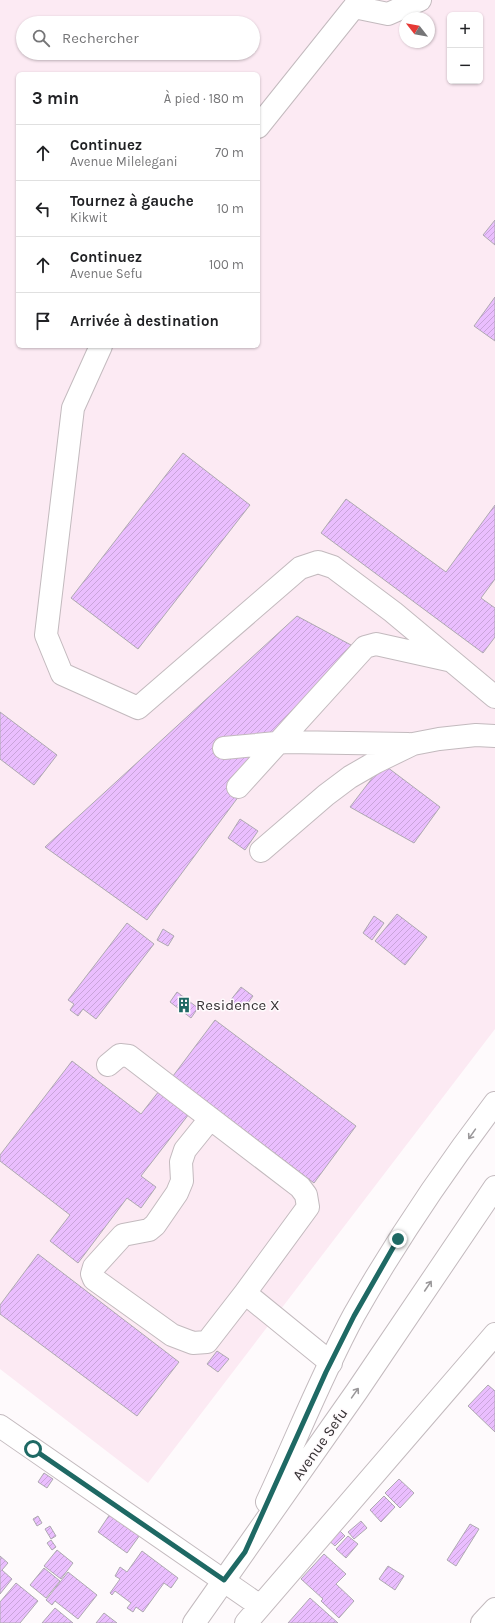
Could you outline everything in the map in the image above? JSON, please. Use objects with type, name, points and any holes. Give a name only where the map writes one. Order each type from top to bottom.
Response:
[{"type":"main road","points":[[260,124],[352,4],[388,14],[420,0]]},
{"type":"main road","points":[[100,348],[73,408],[46,635],[62,674],[138,708],[300,568],[318,562],[333,567],[393,612],[495,697]]},
{"type":"main road","points":[[238,787],[276,743],[287,733],[365,647],[376,644],[451,661]]},
{"type":"main road","points":[[224,748],[287,742],[413,744],[439,739],[476,735],[495,736]]},
{"type":"main road","points":[[261,851],[326,795],[350,777],[413,744]]},
{"type":"main road","points":[[108,1065],[120,1055],[129,1056],[300,1187],[306,1195],[308,1207],[245,1293],[207,1342],[193,1344],[172,1335],[94,1279],[92,1274],[94,1267],[123,1235],[149,1230],[155,1225],[177,1193],[182,1181],[181,1162],[186,1150],[210,1119]]},
{"type":"main road","name":"Avenue Sefu","points":[[245,1552],[354,1316],[398,1239],[495,1103]]},
{"type":"main road","name":"Avenue Sefu","points":[[245,1552],[495,1187]]},
{"type":"main road","points":[[245,1293],[331,1363]]},
{"type":"main road","points":[[246,1623],[495,1334]]},
{"type":"main road","points":[[0,1426],[260,1606]]},
{"type":"main road","points":[[194,1623],[245,1552]]},
{"type":"main road","points":[[482,1623],[495,1609]]},
{"type":"shaded area","points":[[0,0],[495,0],[495,1029],[148,1483],[0,1369]]},
{"type":"building","points":[[495,220],[495,245],[483,235]]},
{"type":"building","points":[[495,297],[495,341],[474,326]]},
{"type":"building","points":[[183,453],[250,505],[138,649],[71,598]]},
{"type":"building","points":[[346,499],[446,572],[495,505],[495,579],[481,598],[495,608],[495,637],[483,653],[321,533]]},
{"type":"building","points":[[297,616],[351,645],[147,920],[45,847]]},
{"type":"building","points":[[0,712],[57,755],[34,785],[0,759]]},
{"type":"building","points":[[383,764],[440,807],[414,843],[350,807]]},
{"type":"building","points":[[240,819],[258,831],[245,850],[228,838]]},
{"type":"building","points":[[397,914],[427,937],[405,965],[375,941]]},
{"type":"building","points":[[374,916],[384,923],[372,940],[363,933]]},
{"type":"building","points":[[127,923],[154,944],[96,1019],[83,1009],[78,1016],[70,1010],[74,1004],[68,1000]]},
{"type":"building","points":[[163,929],[174,936],[168,946],[157,940]]},
{"type":"building","points":[[241,987],[253,996],[243,1010],[230,1001]]},
{"type":"building","name":"Residence X","points":[[177,992],[198,1008],[191,1018],[170,1002]]},
{"type":"building","points":[[215,1020],[356,1126],[314,1183],[173,1076]]},
{"type":"building","points":[[72,1061],[141,1114],[159,1091],[189,1114],[141,1176],[156,1187],[141,1208],[127,1198],[78,1263],[50,1241],[70,1215],[0,1161],[0,1155]]},
{"type":"building","points":[[38,1254],[179,1362],[137,1416],[0,1314],[0,1305]]},
{"type":"building","points":[[217,1351],[229,1359],[218,1372],[207,1364]]},
{"type":"building","points":[[488,1385],[495,1391],[495,1432],[468,1406]]},
{"type":"building","points":[[44,1473],[53,1479],[47,1488],[38,1482]]},
{"type":"building","points":[[399,1479],[414,1493],[400,1508],[385,1493]]},
{"type":"building","points":[[384,1496],[395,1507],[381,1522],[370,1510]]},
{"type":"building","points":[[110,1514],[140,1535],[127,1553],[98,1532]]},
{"type":"building","points":[[38,1516],[42,1523],[37,1526],[33,1519]]},
{"type":"building","points":[[361,1521],[367,1528],[354,1539],[348,1532]]},
{"type":"building","points":[[470,1524],[479,1529],[456,1566],[447,1560]]},
{"type":"building","points":[[50,1526],[56,1536],[51,1539],[45,1529]]},
{"type":"building","points":[[338,1529],[345,1536],[335,1546],[327,1539]]},
{"type":"building","points":[[348,1536],[358,1544],[346,1558],[336,1549]]},
{"type":"building","points":[[51,1540],[56,1547],[52,1550],[47,1543]]},
{"type":"building","points":[[57,1550],[73,1563],[61,1579],[44,1566]]},
{"type":"building","points":[[142,1551],[178,1578],[171,1588],[164,1583],[143,1612],[136,1607],[133,1612],[127,1608],[131,1603],[115,1591],[112,1595],[110,1593],[120,1579],[115,1576],[120,1567],[127,1572]]},
{"type":"building","points":[[324,1554],[346,1574],[336,1584],[354,1601],[339,1618],[321,1601],[323,1599],[301,1579]]},
{"type":"building","points":[[0,1556],[8,1563],[2,1570],[12,1579],[0,1594]]},
{"type":"building","points":[[388,1566],[404,1576],[395,1590],[379,1579]]},
{"type":"building","points":[[44,1568],[60,1581],[46,1598],[30,1585]]},
{"type":"building","points":[[68,1572],[97,1595],[78,1619],[55,1601],[52,1605],[46,1600]]},
{"type":"building","points":[[16,1583],[38,1601],[20,1623],[0,1623],[0,1602]]},
{"type":"building","points":[[310,1598],[338,1623],[288,1623]]},
{"type":"building","points":[[55,1608],[73,1623],[42,1623]]},
{"type":"building","points":[[104,1613],[117,1623],[96,1623]]},
{"type":"place","name":"Residence X","points":[[184,1005]]},
{"type":"route","points":[[33,1449],[224,1580],[245,1552],[326,1372],[354,1316],[398,1239]]}]
